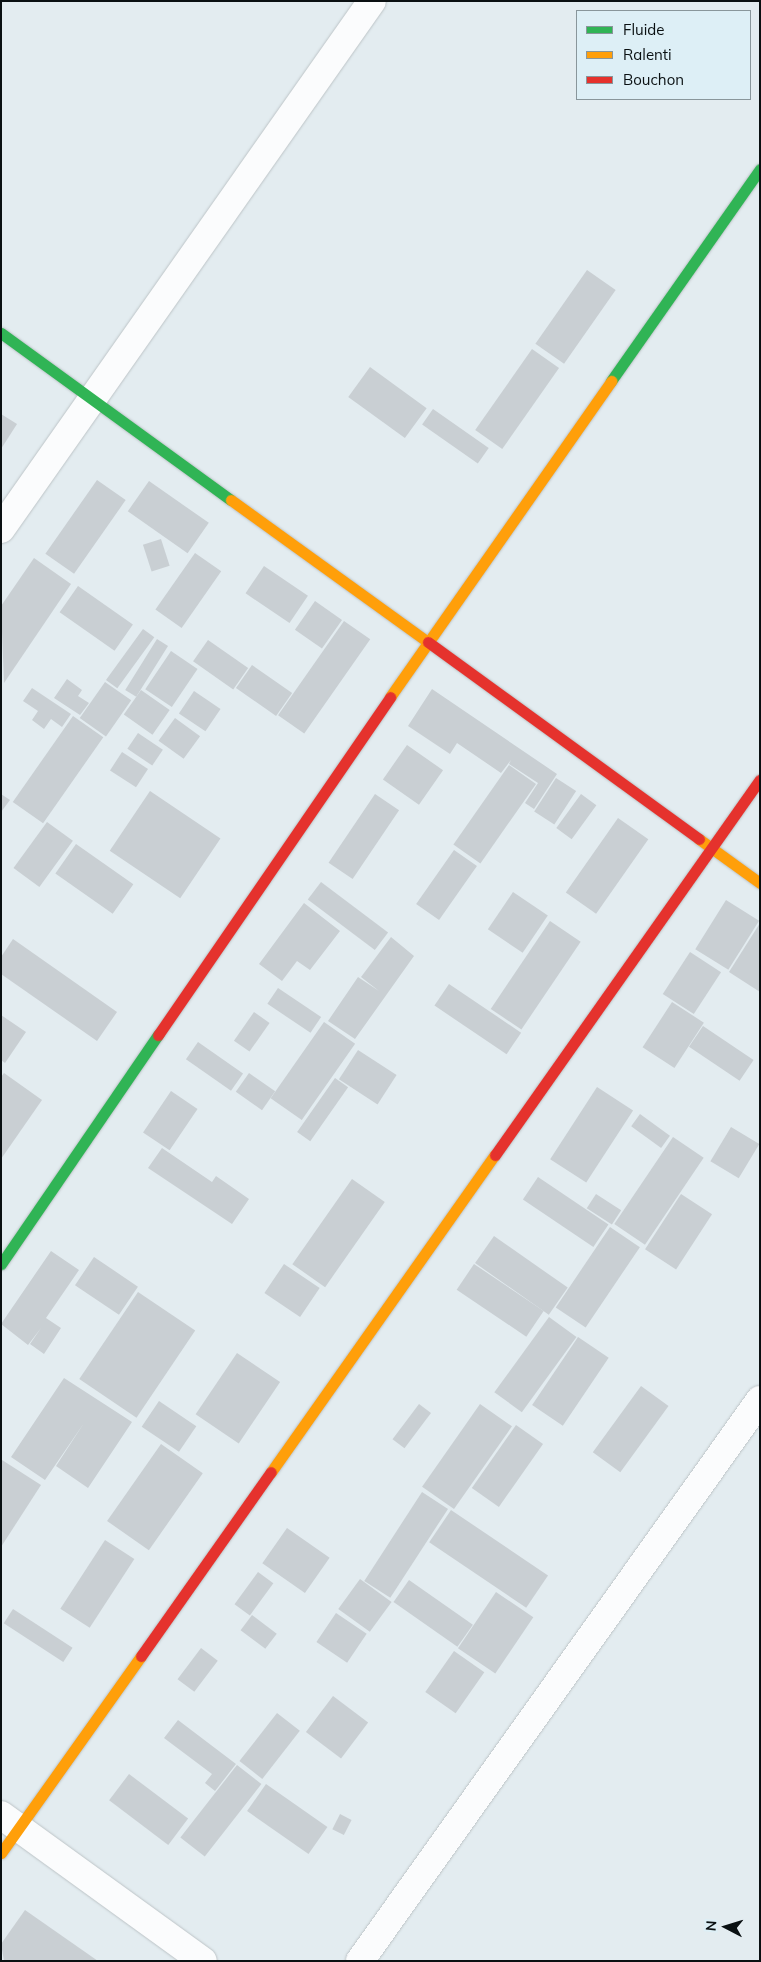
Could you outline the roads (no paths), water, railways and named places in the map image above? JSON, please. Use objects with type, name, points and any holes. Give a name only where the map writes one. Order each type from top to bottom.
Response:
[{"type":"street","points":[[1,529],[372,1]]},
{"type":"street","points":[[1,1264],[426,644],[760,169]]},
{"type":"street","points":[[1,333],[426,644],[760,883]]},
{"type":"street","points":[[1,1853],[10,1821],[760,780]]},
{"type":"street","points":[[360,1961],[760,1400]]},
{"type":"street","points":[[10,1821],[203,1961]]}]
